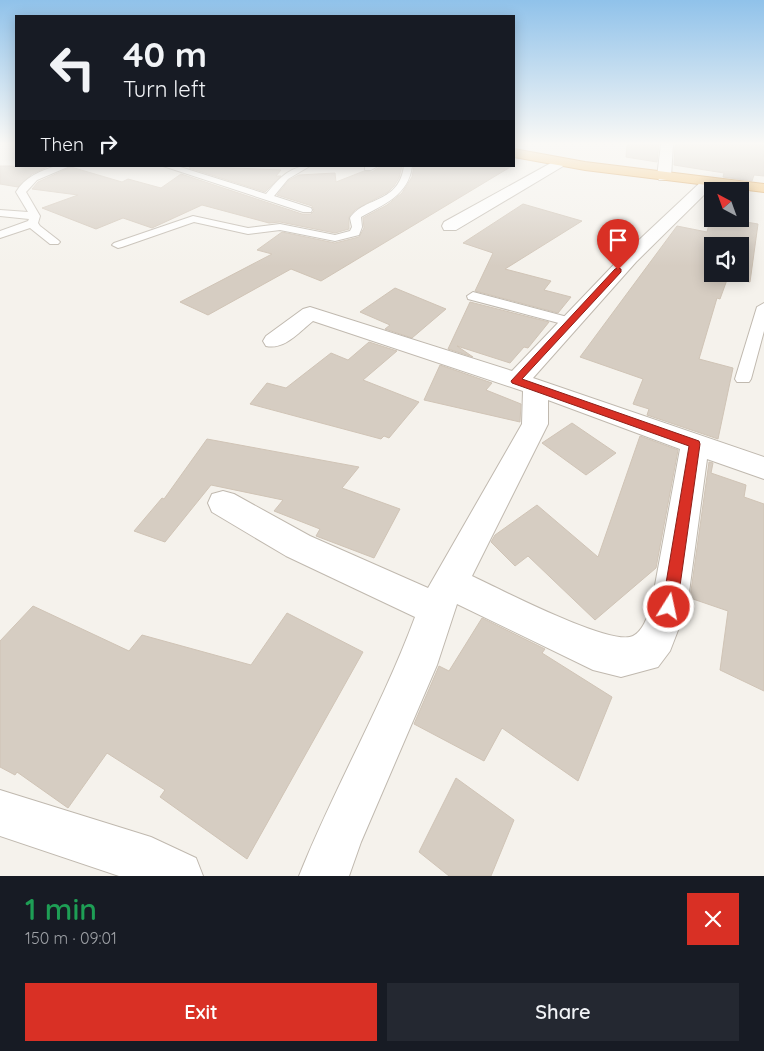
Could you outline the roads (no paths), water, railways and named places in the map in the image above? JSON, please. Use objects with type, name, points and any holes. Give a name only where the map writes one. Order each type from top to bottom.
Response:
[{"type":"highway","points":[[749,186],[764,188]]},
{"type":"street","points":[[450,226],[521,185]]},
{"type":"street","points":[[324,876],[338,839],[417,665],[443,596],[535,424],[526,384],[570,322],[630,258],[704,187]]},
{"type":"street","points":[[274,341],[310,313],[526,384],[764,468]]},
{"type":"street","points":[[223,503],[298,546],[443,596],[593,651],[621,658],[644,653],[657,638],[669,607],[695,444]]},
{"type":"street","points":[[0,813],[15,816],[151,862],[178,876]]},
{"type":"lane","points":[[27,185],[22,188],[22,197],[34,220],[35,228],[54,242]]},
{"type":"lane","points":[[229,185],[306,210]]},
{"type":"lane","points":[[268,197],[278,185]]},
{"type":"lane","points":[[118,245],[193,219],[248,231],[280,227],[326,237],[346,236],[354,233],[357,227],[355,218],[357,215],[396,194],[402,185]]},
{"type":"lane","points":[[0,213],[34,220]]},
{"type":"lane","points":[[0,235],[34,220]]},
{"type":"lane","points":[[473,296],[570,322]]},
{"type":"lane","points":[[743,379],[764,307]]}]
